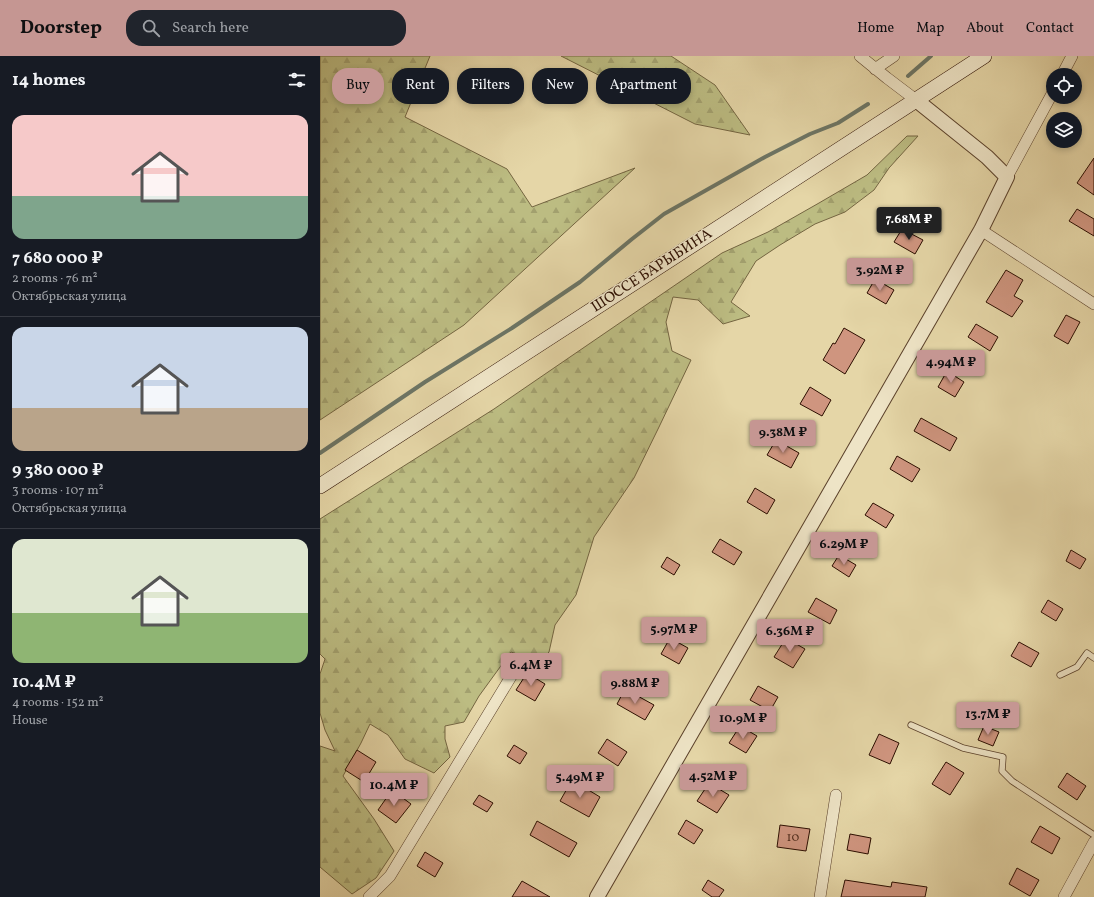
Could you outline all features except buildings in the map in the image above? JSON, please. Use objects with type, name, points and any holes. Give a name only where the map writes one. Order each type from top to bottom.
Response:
[{"type":"main road","name":"ШОССЕ БАРЫБИНА","points":[[320,486],[984,56]]},
{"type":"street","points":[[860,56],[987,157],[1007,177]]},
{"type":"street","points":[[875,69],[894,56]]},
{"type":"street","points":[[1066,68],[1072,56]]},
{"type":"street","points":[[597,897],[981,230],[1007,177],[1047,104]]},
{"type":"street","points":[[981,230],[1094,304]]},
{"type":"street","points":[[369,897],[390,876],[515,670]]},
{"type":"street","points":[[820,897],[836,795]]},
{"type":"street","points":[[1064,897],[1094,842]]},
{"type":"lane","points":[[1060,675],[1077,667],[1087,654],[1094,658]]},
{"type":"lane","points":[[911,725],[964,748],[1003,757],[1002,771],[1012,781],[1094,835]]},
{"type":"green space","points":[[320,56],[430,56],[425,68],[392,68],[392,104],[410,104],[405,117],[507,169],[532,207],[635,168],[464,325],[320,420]]},
{"type":"green space","points":[[561,56],[671,56],[689,68],[596,68],[596,74],[588,70],[588,68],[585,68]]},
{"type":"green space","points":[[691,69],[715,85],[750,135],[695,124],[656,104],[691,104]]},
{"type":"green space","points":[[907,136],[918,136],[889,168],[874,190],[845,212],[815,224],[756,261],[731,302],[750,316],[723,324],[698,300],[673,297],[666,322],[672,351],[691,360],[634,478],[594,537],[576,595],[555,625],[549,652],[540,662],[511,652],[479,696],[464,722],[445,726],[445,739],[450,757],[434,773],[405,759],[388,735],[370,724],[343,776],[374,819],[394,851],[376,878],[352,894],[320,867],[320,746],[335,751],[325,730],[320,713],[320,674],[325,659],[320,654],[320,519],[494,409],[722,253],[768,232],[867,175]]},
{"type":"waterway","points":[[908,76],[931,56]]},
{"type":"waterway","points":[[320,453],[425,382],[512,328],[580,282],[664,214],[765,157],[810,134],[838,123],[868,104]]}]
